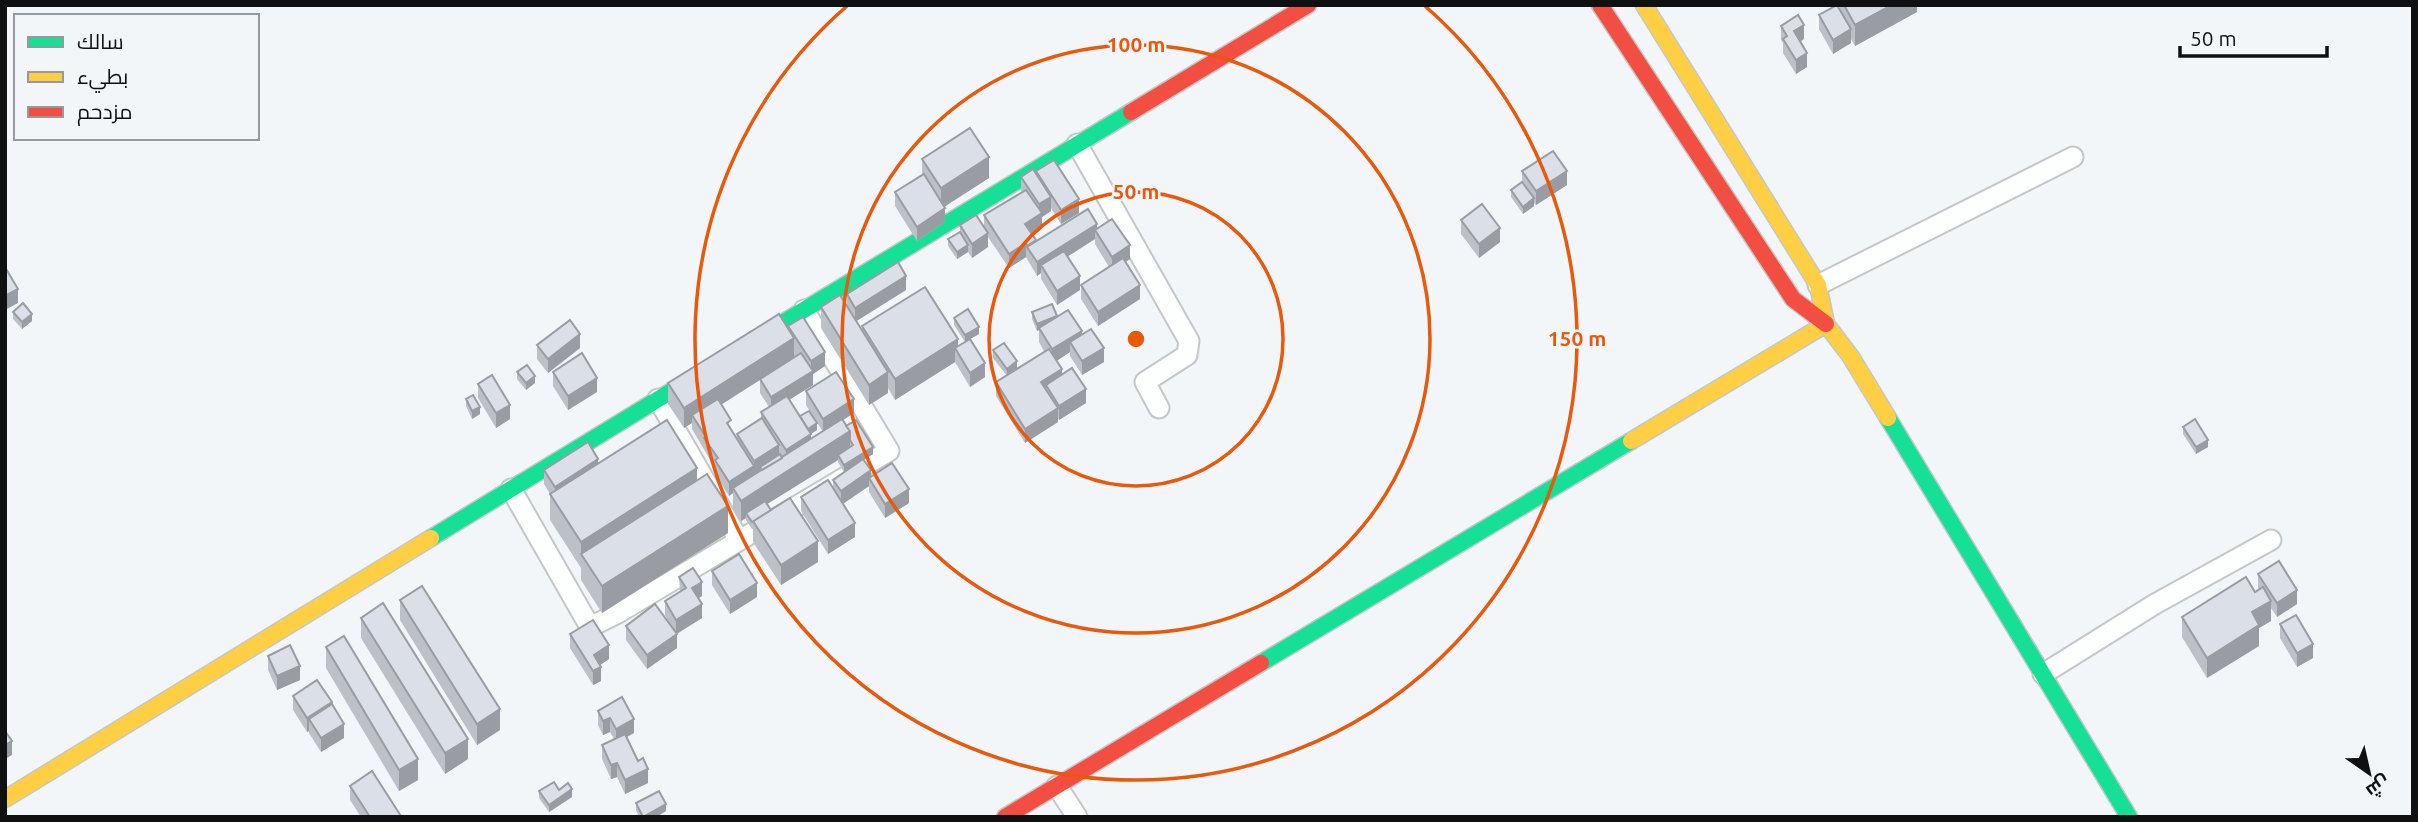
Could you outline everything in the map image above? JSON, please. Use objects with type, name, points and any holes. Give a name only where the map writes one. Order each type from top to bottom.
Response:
[{"type":"main road","points":[[736,351],[1308,5]]},
{"type":"main road","points":[[1600,5],[1793,299],[1826,324],[1851,357],[2129,817]]},
{"type":"main road","points":[[1644,5],[1818,285],[1826,324]]},
{"type":"main road","points":[[1006,817],[1826,324]]},
{"type":"main road","points":[[5,799],[714,365]]},
{"type":"street","points":[[1077,144],[1189,341],[1187,355],[1145,382],[1159,408]]},
{"type":"street","points":[[1818,285],[2073,157]]},
{"type":"street","points":[[510,489],[590,627],[618,613],[889,451],[804,310]]},
{"type":"street","points":[[657,399],[739,540]]},
{"type":"street","points":[[2043,674],[2155,604],[2271,540]]},
{"type":"street","points":[[1057,786],[1077,817]]},
{"type":"building","points":[[1837,5],[1851,29],[1833,40],[1819,15]]},
{"type":"building","points":[[1844,5],[1892,5],[1855,25]]},
{"type":"building","points":[[1798,15],[1804,25],[1794,31],[1807,53],[1796,60],[1783,39],[1787,36],[1781,26]]},
{"type":"building","points":[[970,128],[989,157],[941,188],[922,159]]},
{"type":"building","points":[[1553,151],[1567,171],[1536,191],[1522,171]]},
{"type":"building","points":[[1054,160],[1079,199],[1061,210],[1036,171]]},
{"type":"building","points":[[1033,169],[1051,197],[1039,204],[1021,177]]},
{"type":"building","points":[[924,174],[945,208],[917,227],[895,192]]},
{"type":"building","points":[[1522,182],[1534,198],[1523,207],[1511,190]]},
{"type":"building","points":[[1026,190],[1042,213],[1025,224],[1036,240],[1009,254],[984,215]]},
{"type":"building","points":[[1482,204],[1500,228],[1479,244],[1461,220]]},
{"type":"building","points":[[1088,209],[1097,224],[1037,262],[1027,247]]},
{"type":"building","points":[[976,215],[988,233],[972,244],[960,225]]},
{"type":"building","points":[[1112,219],[1130,245],[1112,257],[1095,230]]},
{"type":"building","points":[[960,232],[968,245],[957,252],[948,239]]},
{"type":"building","points":[[1064,251],[1080,276],[1057,291],[1041,265]]},
{"type":"building","points":[[1123,258],[1140,285],[1098,312],[1081,285]]},
{"type":"building","points":[[898,262],[906,276],[855,308],[847,294]]},
{"type":"building","points":[[5,267],[18,289],[5,296]]},
{"type":"building","points":[[925,287],[958,339],[895,379],[862,326]]},
{"type":"building","points":[[840,295],[888,372],[869,385],[821,307]]},
{"type":"building","points":[[23,303],[32,314],[22,322],[13,312]]},
{"type":"building","points":[[1052,304],[1057,316],[1037,324],[1032,312]]},
{"type":"building","points":[[968,309],[979,327],[965,335],[954,318]]},
{"type":"building","points":[[1068,310],[1082,331],[1052,349],[1039,328]]},
{"type":"building","points":[[779,314],[794,338],[684,408],[668,383]]},
{"type":"building","points":[[803,317],[825,352],[811,361],[788,326]]},
{"type":"building","points":[[570,320],[580,334],[548,359],[537,345]]},
{"type":"building","points":[[1091,329],[1104,348],[1082,361],[1070,342]]},
{"type":"building","points":[[970,339],[985,363],[970,373],[955,348]]},
{"type":"building","points":[[1004,343],[1017,361],[1007,369],[993,350]]},
{"type":"building","points":[[1049,349],[1062,369],[1041,382],[1058,408],[1025,429],[996,382]]},
{"type":"building","points":[[582,353],[597,378],[568,396],[553,372]]},
{"type":"building","points":[[801,353],[813,371],[771,397],[760,379]]},
{"type":"building","points":[[527,365],[535,376],[526,383],[517,372]]},
{"type":"building","points":[[1072,368],[1086,389],[1059,406],[1046,385]]},
{"type":"building","points":[[836,372],[854,399],[823,419],[806,391]]},
{"type":"building","points":[[492,375],[510,405],[496,413],[478,384]]},
{"type":"building","points":[[473,395],[480,407],[472,411],[466,399]]},
{"type":"building","points":[[787,396],[811,434],[786,450],[761,412]]},
{"type":"building","points":[[718,399],[731,420],[727,423],[754,466],[729,482],[692,415]]},
{"type":"building","points":[[809,411],[817,423],[808,429],[800,416]]},
{"type":"building","points":[[762,418],[779,445],[754,461],[737,434]]},
{"type":"building","points":[[842,419],[850,431],[741,501],[733,488]]},
{"type":"building","points":[[2195,419],[2208,440],[2196,447],[2183,427]]},
{"type":"building","points":[[667,420],[697,468],[581,542],[550,494]]},
{"type":"building","points":[[856,420],[873,447],[844,465],[838,455],[853,445],[846,426]]},
{"type":"building","points":[[588,442],[598,459],[555,487],[544,470]]},
{"type":"building","points":[[780,454],[782,458],[762,470],[760,467]]},
{"type":"building","points":[[863,459],[871,470],[841,491],[833,480]]},
{"type":"building","points":[[892,463],[909,489],[885,504],[869,478]]},
{"type":"building","points":[[707,474],[728,506],[602,586],[581,554]]},
{"type":"building","points":[[828,480],[855,523],[828,540],[801,497]]},
{"type":"building","points":[[790,498],[818,541],[781,565],[753,521]]},
{"type":"building","points":[[765,501],[771,510],[752,522],[746,513]]},
{"type":"building","points":[[739,554],[757,583],[730,600],[712,571]]},
{"type":"building","points":[[2279,561],[2297,590],[2277,603],[2258,574]]},
{"type":"building","points":[[693,568],[702,582],[692,588],[702,604],[676,620],[665,601],[686,588],[679,577]]},
{"type":"building","points":[[2246,577],[2255,592],[2263,587],[2271,601],[2252,612],[2259,625],[2207,658],[2182,617]]},
{"type":"building","points":[[422,586],[500,709],[477,724],[400,600]]},
{"type":"building","points":[[383,603],[468,739],[445,753],[361,618]]},
{"type":"building","points":[[655,604],[677,634],[647,655],[626,626]]},
{"type":"building","points":[[2296,615],[2313,644],[2297,653],[2280,624]]},
{"type":"building","points":[[593,620],[609,645],[594,655],[601,667],[593,671],[570,634]]},
{"type":"building","points":[[344,636],[418,759],[399,770],[326,647]]},
{"type":"building","points":[[290,645],[300,666],[277,676],[268,656]]},
{"type":"building","points":[[317,680],[332,702],[307,718],[293,696]]},
{"type":"building","points":[[622,697],[634,719],[616,729],[610,718],[603,721],[598,711]]},
{"type":"building","points":[[332,704],[344,724],[321,738],[309,719]]},
{"type":"building","points":[[5,731],[12,741],[5,745]]},
{"type":"building","points":[[625,734],[638,761],[643,758],[648,769],[625,780],[617,763],[611,765],[602,745]]},
{"type":"building","points":[[372,771],[400,817],[370,817],[350,786]]},
{"type":"building","points":[[554,782],[559,790],[568,783],[572,789],[549,805],[539,791]]},
{"type":"building","points":[[659,791],[666,804],[643,817],[636,803]]},
{"type":"traffic: fast","points":[[751,342],[1131,112]]},
{"type":"traffic: fast","points":[[431,538],[701,373]]},
{"type":"traffic: fast","points":[[1888,418],[2129,817]]},
{"type":"traffic: fast","points":[[1261,663],[1631,441]]},
{"type":"traffic: slow","points":[[1644,5],[1818,285],[1826,324]]},
{"type":"traffic: slow","points":[[1631,441],[1826,324],[1851,357],[1888,418]]},
{"type":"traffic: slow","points":[[5,799],[431,538]]},
{"type":"traffic: jam","points":[[1131,112],[1308,5]]},
{"type":"traffic: jam","points":[[1600,5],[1793,299],[1826,324]]},
{"type":"traffic: jam","points":[[1005,817],[1261,663]]}]
